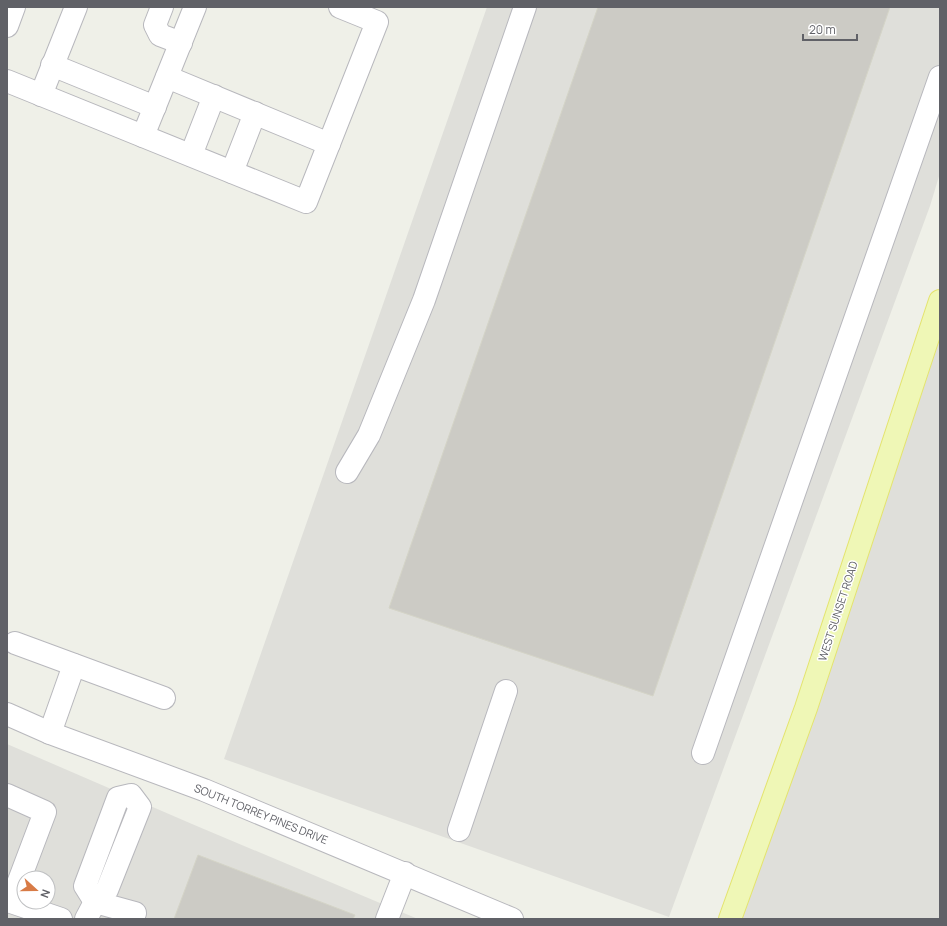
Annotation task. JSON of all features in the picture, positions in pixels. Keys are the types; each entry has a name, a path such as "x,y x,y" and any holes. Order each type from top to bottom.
{"main road":[{"name":"WEST SUNSET ROAD","path":"730,919 806,708 940,301"}],"street":[{"path":"7,26 14,7"},
{"path":"40,95 76,7"},
{"path":"162,7 155,25 160,35 181,43"},
{"path":"143,136 195,7"},
{"path":"7,81 306,202 377,22 340,7"},
{"path":"348,472 369,435 424,300 525,7"},
{"path":"52,65 155,107"},
{"path":"167,77 329,144"},
{"path":"703,753 940,77"},
{"path":"191,155 214,96"},
{"path":"232,172 255,113"},
{"path":"15,643 164,698"},
{"path":"50,733 74,665"},
{"path":"459,830 506,691"},
{"name":"SOUTH TORREY PINES DRIVE","path":"7,714 50,733 204,790 512,919"},
{"path":"132,919 135,913 91,911 85,886 118,798 131,795 142,767"},
{"path":"7,795 45,812 15,907 61,919"},
{"path":"387,919 405,873"}],"shaded area":[{"path":"487,7 940,7 940,173 930,206 669,917 224,759"},
{"path":"940,301 940,919 730,919"},
{"path":"7,744 192,824 418,919 7,919"}],"building":[{"path":"598,7 890,7 653,696 389,608"},
{"path":"198,855 355,915 353,919 174,919"}]}
